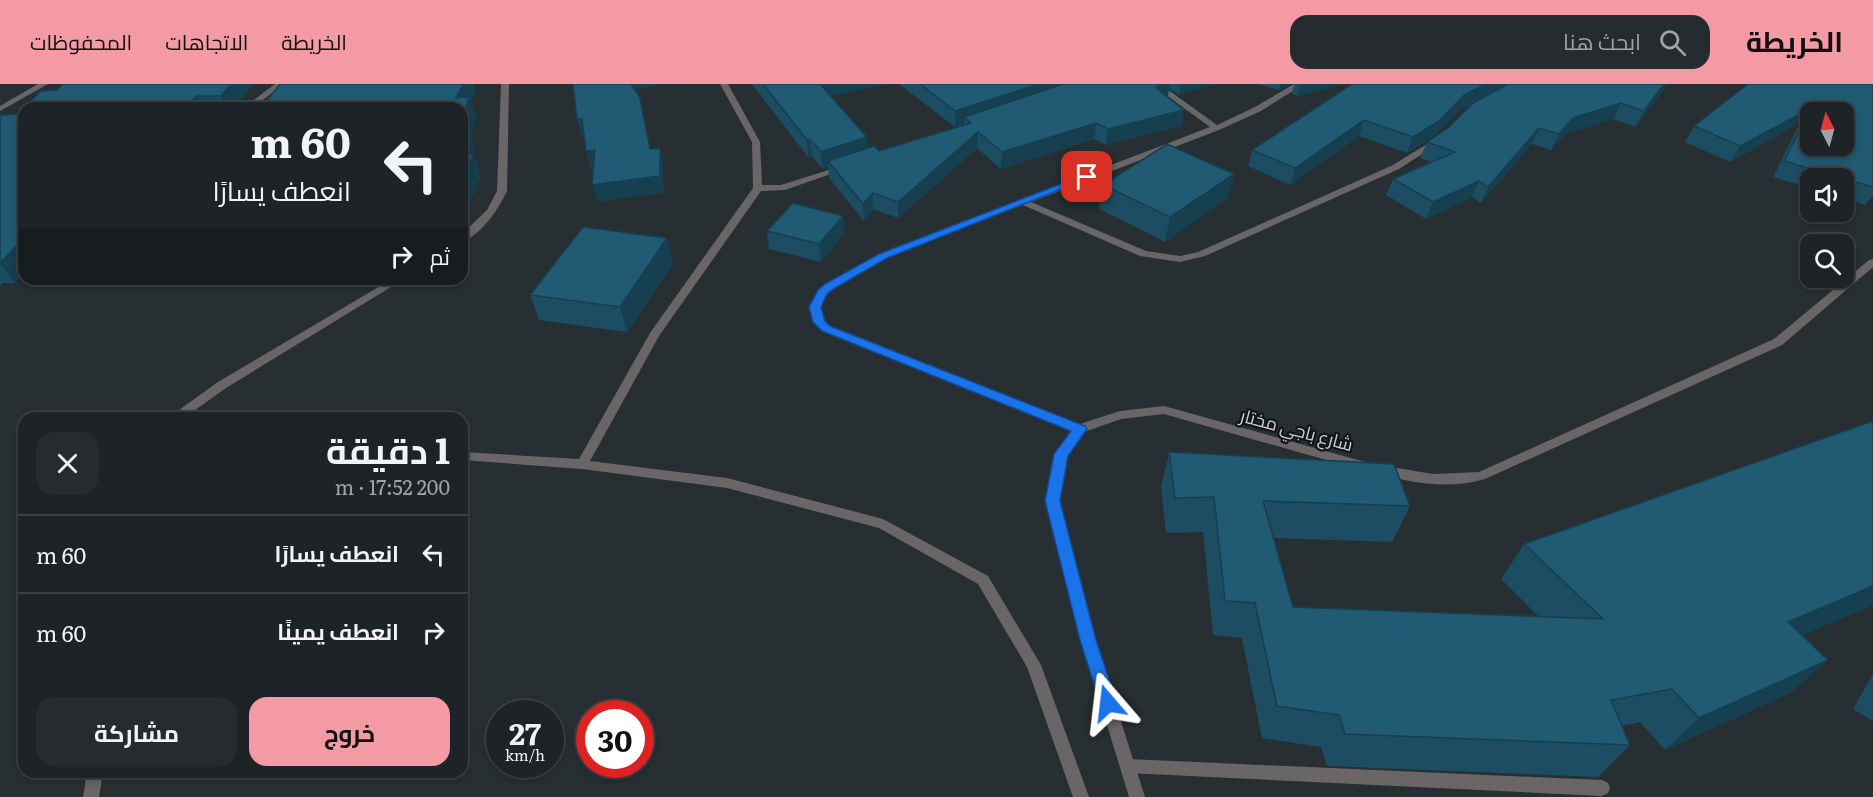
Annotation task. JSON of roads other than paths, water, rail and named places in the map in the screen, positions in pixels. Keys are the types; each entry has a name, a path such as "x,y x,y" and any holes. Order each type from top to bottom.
{"street":[{"path":"0,110 44,84"},
{"path":"255,102 280,84"},
{"path":"468,234 483,222 496,206 502,191 506,84"},
{"path":"582,464 654,335 758,189 756,142 724,84"},
{"path":"1155,84 1216,128"},
{"path":"1137,797 1088,640 1052,501 1061,454 1080,429 826,329 816,315 815,307 822,292 883,256 1216,128 1258,109 1300,84"},
{"path":"1023,202 1144,254 1168,259 1191,257 1396,167 1421,153 1446,133"},
{"path":"758,189 782,188 848,166"},
{"name":"شارع باجي مختار","path":"1080,429 1120,415 1164,410 1398,475 1455,480 1481,476 1778,342 1873,262"},
{"path":"184,412 222,385 389,285"},
{"path":"468,456 582,464 727,483 883,524 983,580 1034,665 1081,797"},
{"path":"1128,766 1602,788"},
{"path":"91,797 94,778"}]}
